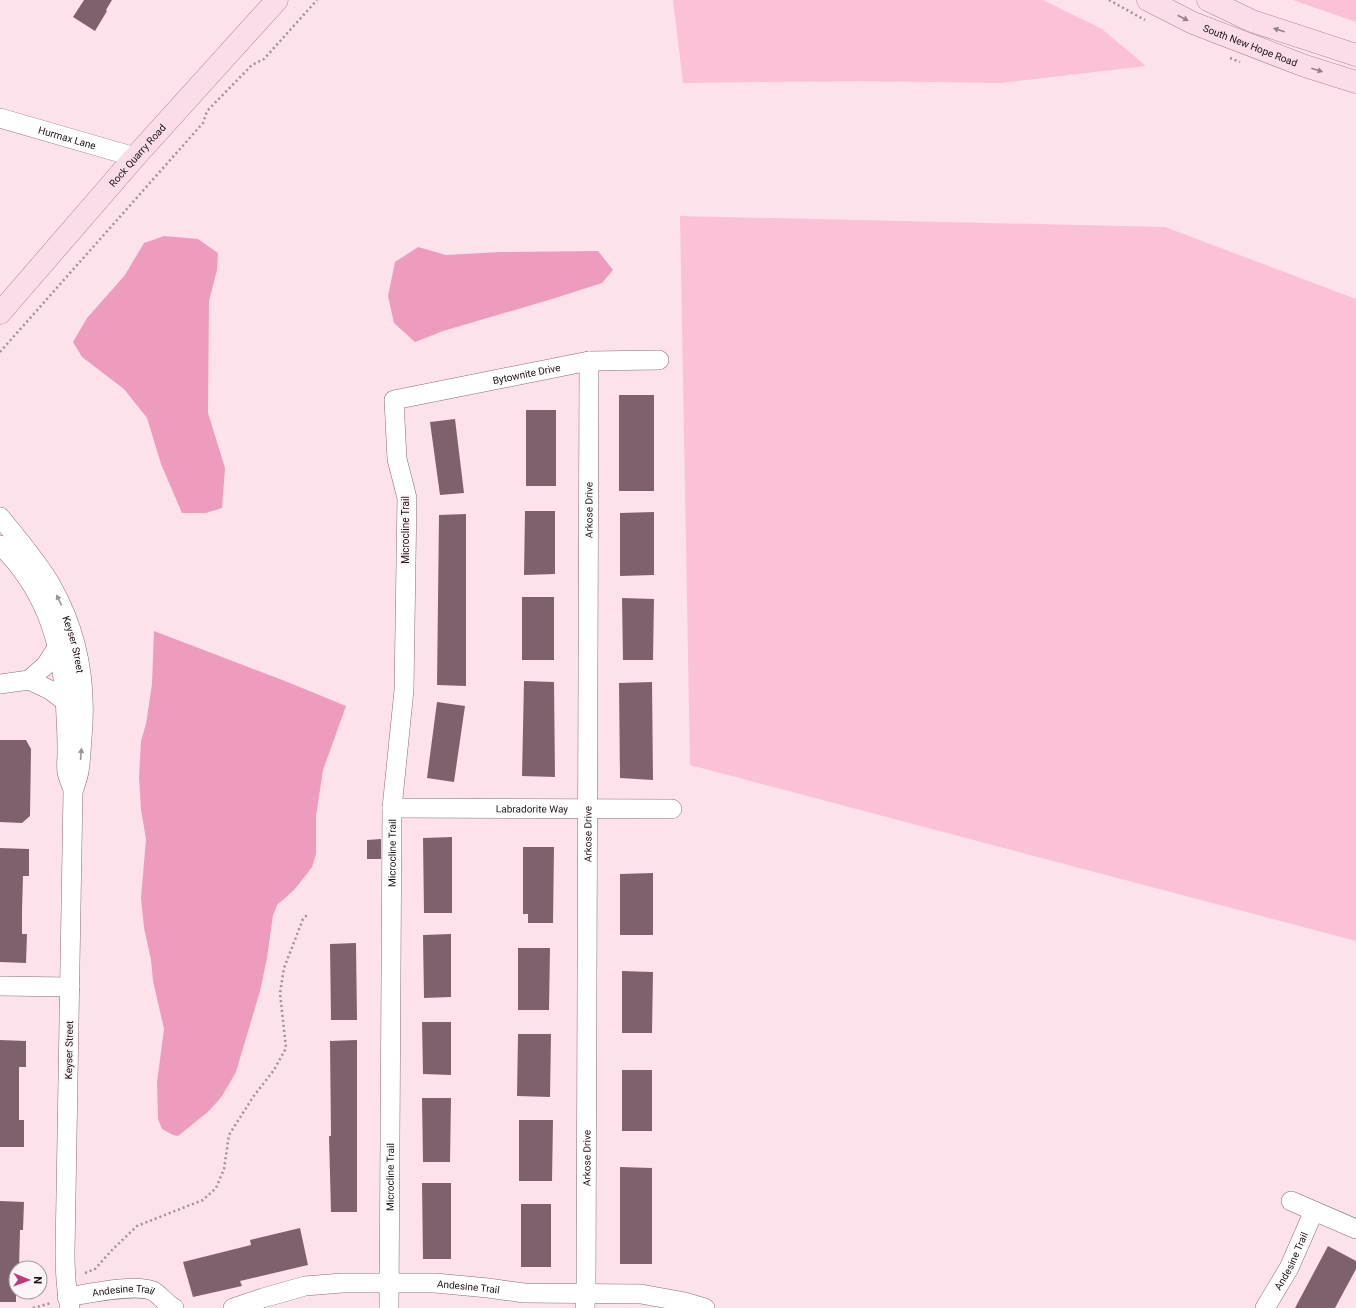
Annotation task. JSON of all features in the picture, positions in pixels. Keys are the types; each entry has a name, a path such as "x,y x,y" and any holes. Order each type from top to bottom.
{"main road":[{"name":"Rock Quarry Road","path":"0,313 135,158 277,0"},
{"name":"South New Hope Road","path":"1148,0 1200,26 1305,66 1356,82"},
{"path":"1208,0 1252,21 1356,55"}],"street":[{"name":"Hurmax Lane","path":"0,118 135,158"},
{"name":"Bytownite Drive","path":"394,400 589,361 659,360"},
{"name":"Arkose Drive","path":"586,1301 589,361"},
{"name":"Microcline Trail","path":"390,1308 392,808 404,690 407,498 397,459 394,400"},
{"name":"Keyser Street","path":"0,517 33,558 51,585 67,619 78,654 84,694 79,771 73,792 63,1303"},
{"name":"Keyser Street","path":"0,545 21,569 39,597 47,613 58,646 65,683 67,771 73,792"},
{"path":"29,680 46,665 58,646"},
{"path":"0,684 29,680 50,690 66,702"},
{"name":"Labradorite Way","path":"392,808 672,810"},
{"path":"0,986 70,987"},
{"path":"1291,1201 1356,1229"},
{"name":"Andesine Trail","path":"1265,1308 1289,1268 1314,1211"},
{"name":"Andesine Trail","path":"233,1308 305,1286 342,1283 435,1283 488,1288 586,1301 641,1294 685,1302 705,1308"},
{"name":"Andesine Trail","path":"63,1303 132,1288 153,1291 167,1304 174,1308"}],"path":[{"path":"0,352 202,123 207,111 252,65 264,59 317,0"},
{"path":"85,1273 95,1269 137,1226 203,1200 216,1188 224,1169 229,1135 253,1097 274,1070 286,1048 280,993 284,968 303,919 307,915"},
{"path":"33,1308 63,1303"}],"shaded area":[{"path":"673,0 1043,0 1102,29 1146,66 1001,83 861,81 683,83"},
{"path":"1293,0 1356,0 1356,22"},
{"path":"680,216 1165,227 1356,299 1356,941 690,765"},
{"path":"164,236 198,239 218,253 217,270 209,301 208,413 225,468 222,508 206,513 182,513 161,464 147,418 124,389 82,357 73,342 87,318 125,275 144,243"},
{"path":"418,247 446,255 500,252 598,251 613,270 602,283 443,331 415,342 394,323 388,296 395,262"},
{"path":"154,631 346,706 323,770 316,816 316,854 312,867 294,890 277,905 273,915 267,958 260,991 236,1072 222,1096 209,1111 178,1136 162,1129 158,1119 157,1082 164,1029 153,981 151,960 144,928 141,898 146,839 141,810 139,777 141,741 146,724 152,684"}],"building":[{"path":"84,0 112,0 95,31 73,17"},
{"path":"619,395 654,395 654,491 619,491"},
{"path":"526,410 556,410 556,486 526,486"},
{"path":"455,419 464,493 440,495 430,422"},
{"path":"525,511 555,511 555,574 524,575"},
{"path":"654,512 654,575 620,576 620,513"},
{"path":"466,514 466,686 437,685 439,515"},
{"path":"522,597 554,597 554,660 522,660"},
{"path":"622,598 654,599 653,660 623,660"},
{"path":"524,681 554,682 555,777 522,776"},
{"path":"652,682 653,780 620,778 619,683"},
{"path":"437,702 465,706 454,782 427,778"},
{"path":"0,740 26,740 31,749 30,816 22,823 0,822"},
{"path":"452,837 452,913 424,913 423,838"},
{"path":"381,839 381,859 367,859 367,840"},
{"path":"523,847 554,847 553,923 528,923 528,914 523,914"},
{"path":"0,848 29,849 29,876 23,876 22,910 22,934 27,934 26,963 0,962"},
{"path":"653,873 653,935 620,935 620,874"},
{"path":"451,934 451,997 424,998 423,935"},
{"path":"356,943 357,1020 331,1020 330,944"},
{"path":"518,948 550,948 549,1010 518,1010"},
{"path":"622,971 653,972 652,1033 622,1033"},
{"path":"422,1022 451,1022 451,1075 423,1074"},
{"path":"518,1034 551,1034 550,1097 517,1096"},
{"path":"0,1040 26,1041 26,1067 19,1067 19,1120 24,1120 24,1147 0,1147"},
{"path":"357,1040 357,1212 331,1212 329,1136 331,1136 330,1041"},
{"path":"622,1070 652,1070 652,1131 622,1131"},
{"path":"422,1098 451,1098 450,1162 423,1162"},
{"path":"519,1120 553,1120 552,1181 519,1181"},
{"path":"620,1167 652,1168 652,1264 620,1264"},
{"path":"422,1183 451,1183 451,1259 423,1259"},
{"path":"0,1201 24,1202 23,1230 20,1230 19,1260 8,1260 8,1300 16,1300 16,1302 0,1302"},
{"path":"521,1204 551,1204 551,1267 521,1267"},
{"path":"300,1228 308,1265 240,1281 242,1286 193,1297 183,1262 251,1245 250,1240"},
{"path":"1328,1246 1356,1261 1356,1269 1335,1308 1295,1308"}]}
